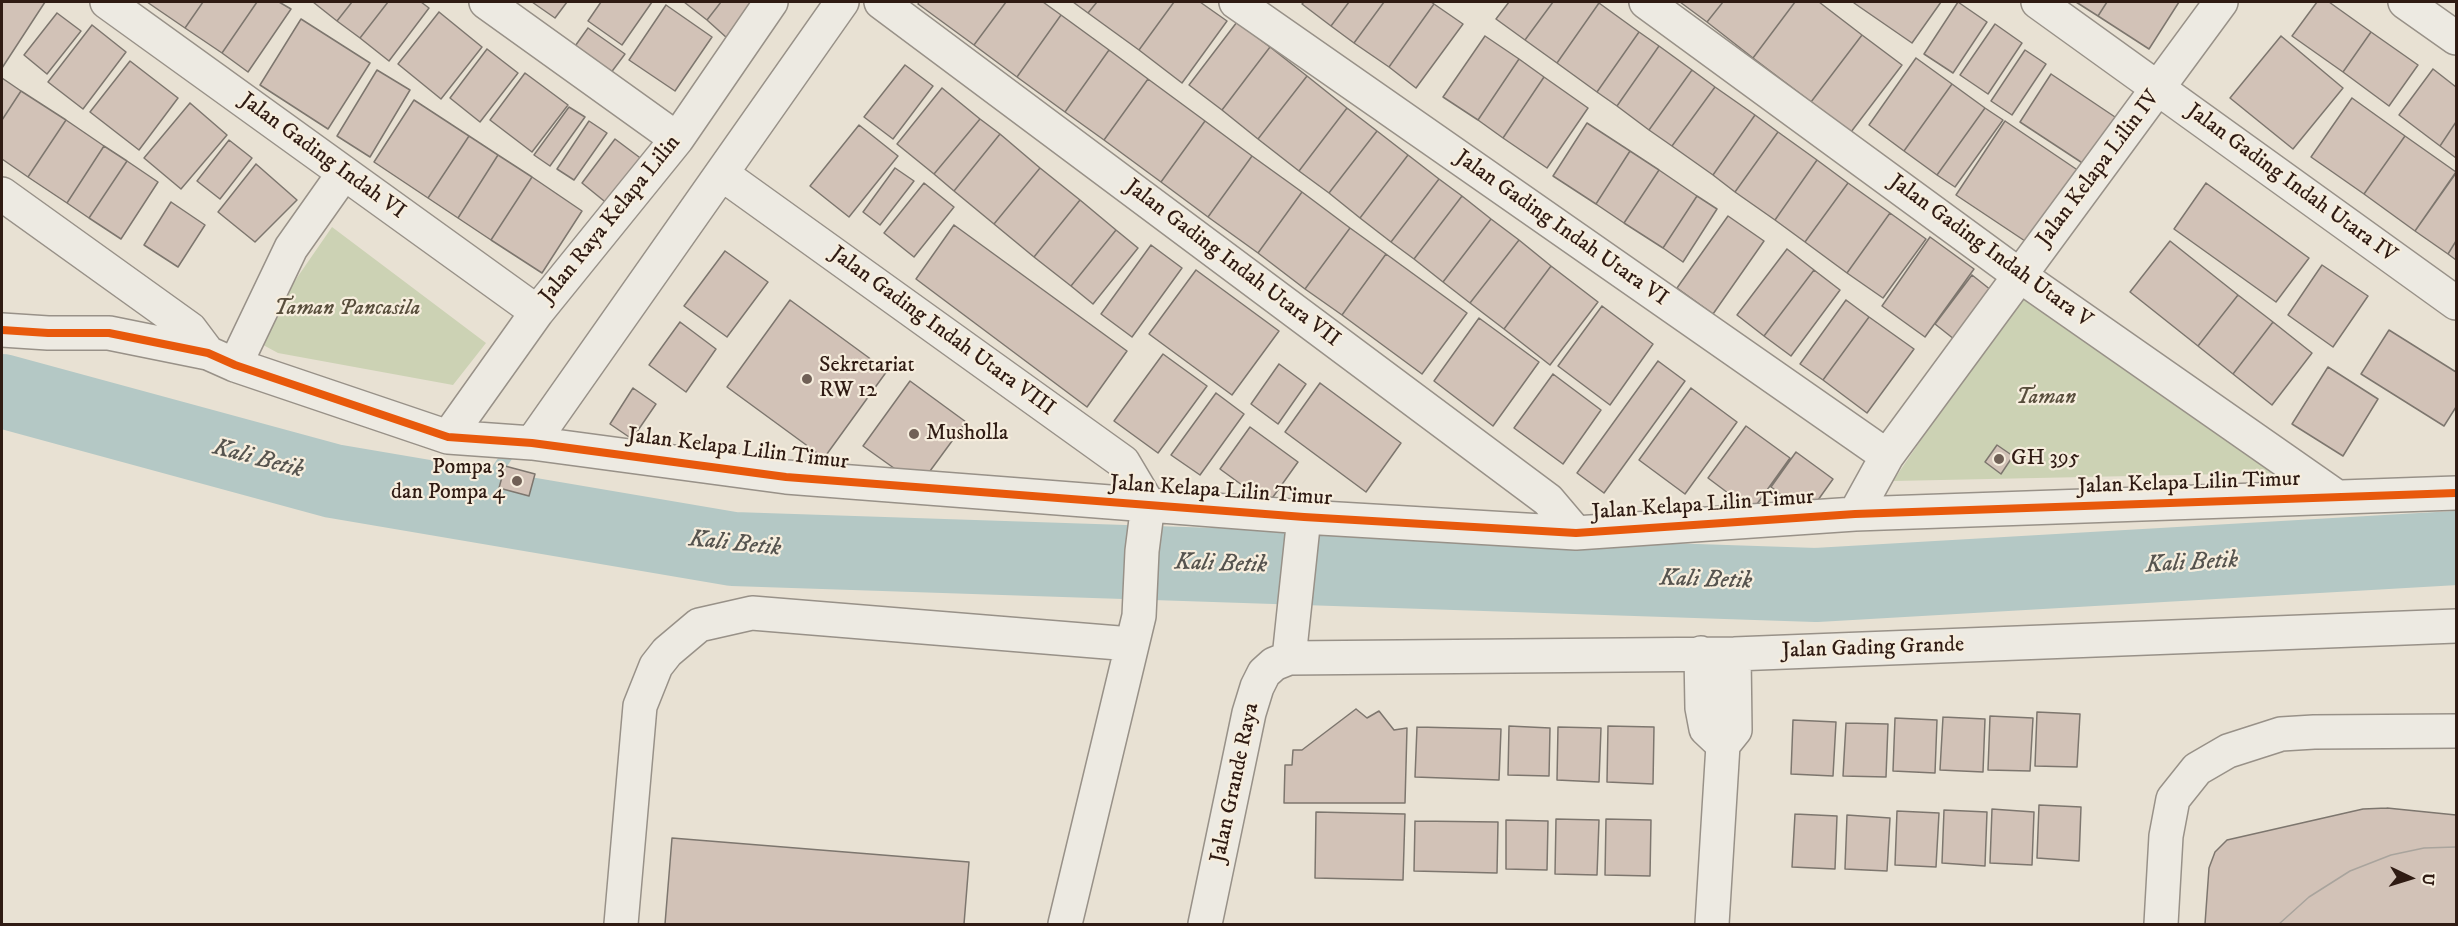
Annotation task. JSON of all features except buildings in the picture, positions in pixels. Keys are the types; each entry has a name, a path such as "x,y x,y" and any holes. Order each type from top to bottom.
{"street":[{"name":"Jalan Gading Indah VI","path":"107,2 537,312"},
{"path":"486,2 677,140"},
{"name":"Jalan Raya Kelapa Lilin","path":"463,439 537,312 677,140 771,2"},
{"path":"526,443 722,174 842,2"},
{"name":"Jalan Gading Indah Utara VII","path":"881,2 1548,500 1576,533"},
{"name":"Jalan Gading Indah Utara VI","path":"1236,2 1887,456"},
{"name":"Jalan Gading Indah Utara V","path":"1646,2 2019,275 2337,497"},
{"name":"Jalan Gading Indah Utara IV","path":"2038,2 2457,303"},
{"name":"Jalan Kelapa Lilin IV","path":"1855,514 1887,456 2221,2"},
{"path":"2406,2 2457,38"},
{"path":"2,194 190,329 222,359 291,248 344,173"},
{"name":"Jalan Gading Indah Utara VIII","path":"722,174 1123,462 1161,506"},
{"name":"Jalan Kelapa Lilin Timur","path":"2,330 109,333 222,359 463,439 526,443 786,477 1161,506 1294,524 1576,533 1855,514 2457,493"},
{"path":"1065,924 1140,605 1142,551 1161,506"},
{"path":"1290,651 1294,524"},
{"path":"621,924 640,706 656,666 667,652 699,625 752,613 1131,644"},
{"name":"Jalan Gading Grande","path":"1290,651 1734,654 2457,626"},
{"name":"Jalan Grande Raya","path":"1205,924 1249,713 1257,687 1264,673 1290,651"},
{"path":"1701,653 1702,708 1706,729 1723,745"},
{"path":"1712,924 1723,745 1735,730 1734,654"},
{"path":"2161,924 2166,836 2173,799 2197,770 2228,751 2282,734 2457,731"}],"green space":[{"name":"Taman Pancasila","path":"332,227 486,343 453,385 278,353 254,340"},
{"name":"Taman","path":"2027,284 2276,473 1893,481"}],"waterway":[{"name":"Kali Betik","path":"2,391 333,481 733,549 1816,585 2456,548"},
{"path":"473,505 515,444"}],"tram line":[{"path":"2279,924 2309,897 2350,871 2391,855 2424,848 2456,847"}],"cycle path":[{"path":"2,330 109,333 208,353 235,365 448,437 532,443 786,477 1304,517 1576,533 1855,514 2456,493"}],"place":[{"name":"Sekretariat RW 12","path":"807,379"},
{"name":"Musholla","path":"914,434"},
{"name":"GH 395","path":"1999,459"},
{"name":"Pompa 3 dan Pompa 4","path":"517,481"}]}
